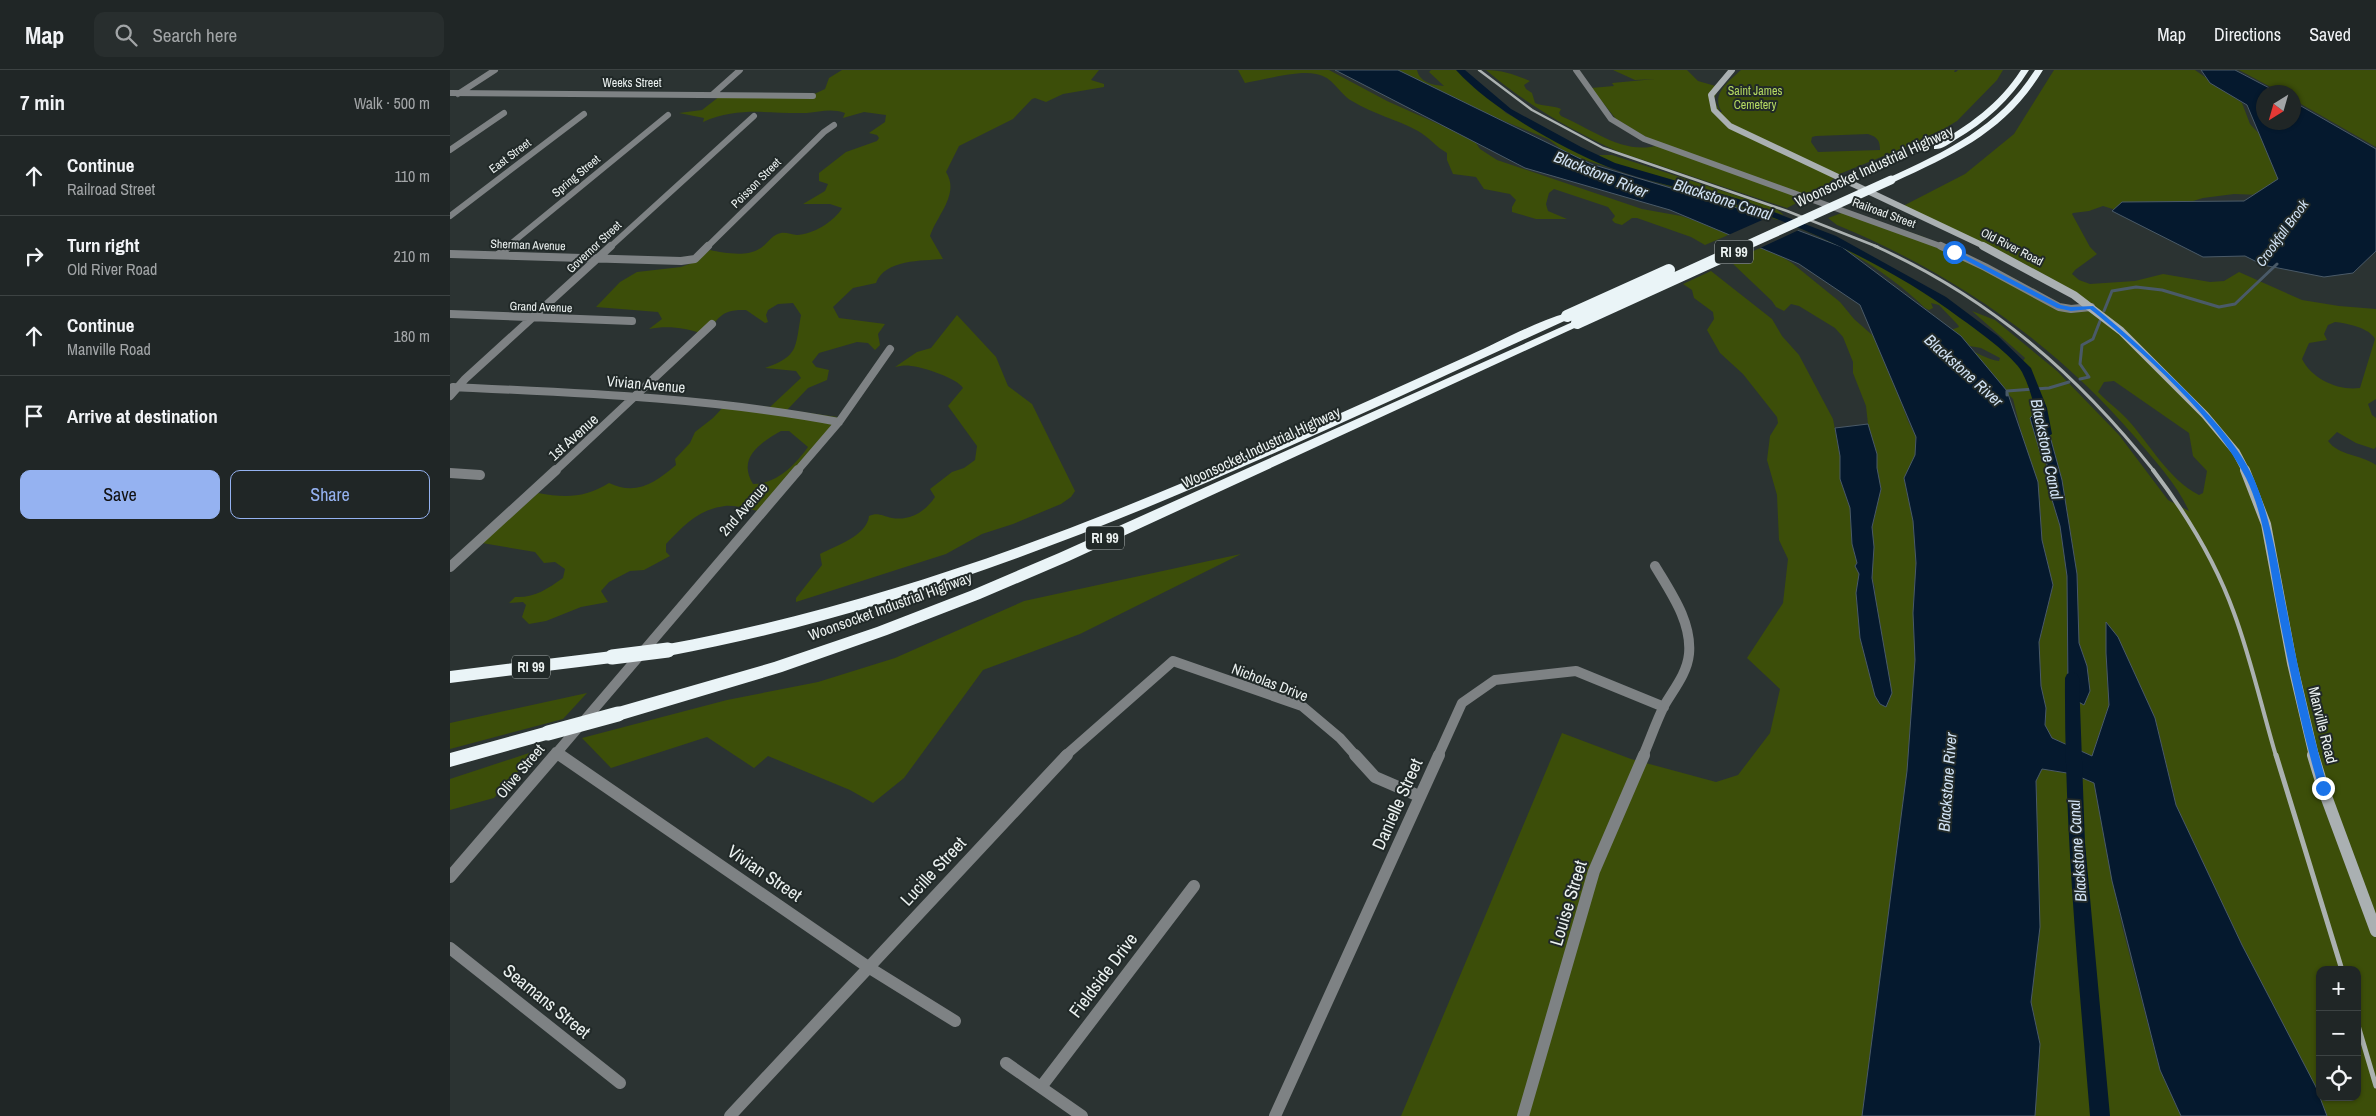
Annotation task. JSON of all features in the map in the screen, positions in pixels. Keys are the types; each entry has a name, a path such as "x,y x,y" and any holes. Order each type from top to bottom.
{"highway":[{"name":"Woonsocket Industrial Highway","path":"450,760 618,714 802,659 975,595 1090,546 1935,148 1975,124 2002,101 2025,70"},
{"name":"Woonsocket Industrial Highway","path":"450,677 668,650 744,636 835,612 972,570 1061,538 1185,488 1572,320 1891,180 1952,151 1988,128 2019,100 2040,70"}],"main road":[{"name":"Old River Road","path":"1732,70 1716,86 1710,98 1715,112 1731,127 2018,263 2091,307 2145,354 2216,428 2242,463 2256,495 2264,521"},
{"name":"Manville Road","path":"2264,521 2311,746 2323,788 2376,931"}],"street":[{"path":"450,98 495,70"},
{"path":"712,95 740,70"},
{"name":"Railroad Street","path":"1576,70 1611,119 1644,139 1926,240 1985,267 2059,307 2071,309 2091,307"},
{"name":"Weeks Street","path":"450,94 813,96"},
{"path":"450,150 504,113"},
{"name":"East Street","path":"450,216 584,114"},
{"name":"Spring Street","path":"498,255 668,115"},
{"name":"Governor Street","path":"450,396 454,387 533,318 754,116"},
{"name":"Poisson Street","path":"696,259 824,132 834,125"},
{"name":"Sherman Avenue","path":"450,254 681,261 696,259"},
{"name":"Grand Avenue","path":"450,314 632,321"},
{"name":"1st Avenue","path":"450,567 638,396 712,324"},
{"name":"2nd Avenue","path":"613,684 839,422 890,349"},
{"name":"Vivian Avenue","path":"454,387 638,396 791,413 839,422"},
{"path":"450,473 480,475"},
{"name":"Louise Street","path":"1523,1116 1594,871 1664,707 1681,680 1689,655 1687,630 1679,607 1655,566"},
{"name":"Nicholas Drive","path":"1173,661 1302,706 1340,738 1375,777 1419,796"},
{"name":"Lucille Street","path":"730,1116 1056,764 1173,661"},
{"name":"Danielle Street","path":"1275,1116 1462,703 1495,680 1576,671 1664,707"},
{"name":"Olive Street","path":"450,877 613,684"},
{"name":"Vivian Street","path":"556,752 868,967 955,1021"},
{"name":"Fieldside Drive","path":"1040,1087 1194,886"},
{"name":"Seamans Street","path":"450,948 620,1083"},
{"path":"1006,1063 1082,1116"}],"green space":[{"path":"842,70 1099,70 1091,80 1104,84 1104,87 1063,94 1046,102 1035,98 1032,99 1013,119 959,146 946,172 950,180 949,196 930,236 943,259 915,261 896,265 887,269 876,283 853,288 833,307 839,318 885,324 878,334 880,345 875,350 868,343 857,342 819,353 812,362 816,367 829,370 827,380 808,388 787,410 838,417 764,512 729,506 707,511 692,519 666,544 666,552 670,556 644,570 630,571 609,582 601,591 608,602 581,607 546,621 529,624 522,617 526,605 523,602 509,603 515,597 529,596 546,589 563,578 565,569 555,562 544,563 535,552 482,543 538,493 575,496 592,492 609,483 619,487 637,488 653,482 676,465 675,459 690,443 695,432 713,418 727,403 770,407 801,378 796,371 765,368 784,359 794,349 801,315 793,303 778,304 768,310 766,315 768,322 765,323 746,310 730,311 721,316 704,334 677,328 649,329 662,319 658,312 596,307 620,282 637,272 681,267 692,263 710,250 735,254 748,253 762,247 778,234 797,235 809,233 834,218 842,208 830,204 803,204 825,191 828,184 819,181 819,173 846,152 877,141 879,138 877,135 869,133 885,122 886,115 864,112 843,118 845,113 835,111 807,113 742,112 716,117 703,122 704,118 679,113 702,110 720,96 808,97 825,89 829,78","holes":["781,431 789,431 808,447 791,467 778,477 770,481 753,484 748,466 753,452"]},
{"path":"1238,70 1329,70 1387,101 1474,140 1480,149 1497,160 1642,209 1681,216 1733,233 1705,245 1691,237 1637,218 1632,218 1622,225 1612,220 1615,216 1608,207 1554,189 1549,193 1546,204 1548,211 1567,219 1536,219 1512,212 1512,207 1516,200 1510,194 1484,189 1476,177 1453,174 1447,160 1447,153 1426,136 1352,101 1327,78 1316,74 1300,73 1245,83"},
{"path":"1393,70 1417,70 1424,81 1444,86 1429,72 1431,70 1460,70 1471,81 1474,88 1484,89 1485,94 1506,113 1601,163 1781,218 1777,220 1569,155 1548,139 1489,115"},
{"name":"Saint James Cemetery","path":"1486,70 1509,73 1530,81 1524,85 1532,93 1535,103 1561,109 1559,113 1561,116 1608,140 1633,147 1646,147 1659,145 1616,119 1591,88 1614,86 1612,83 1655,79 1635,80 1613,70 1687,70 1698,81 1719,87 1714,99 1720,112 1722,112 1718,100 1720,94 1741,70 1955,70 1954,72 1956,72 1958,70 2003,70 1997,80 1957,121 1930,137 1837,175 1830,182 1829,186 1787,208 1619,152 1584,135 1533,106","holes":["1868,134 1879,141 1880,150 1818,152 1811,142 1812,137 1816,136"]},
{"path":"2054,70 2195,70 2242,103 2250,124 2274,150 2290,178 2262,195 2234,194 2203,198 2180,205 2129,214 2103,206 2089,211 2073,213 2090,247 2097,254 2072,274 2079,280 2090,284 2135,281 2163,274 2210,282 2224,281 2239,272 2302,300 2376,309 2376,399 2368,404 2372,415 2376,418 2376,447 2374,449 2356,443 2337,432 2328,441 2338,450 2370,461 2376,465 2376,1116 2327,1116 2321,1101 2361,1101 2361,966 2316,966 2316,1088 2242,945 2176,805 2155,718 2106,623 2109,705 2092,756 2052,738 2045,725 2046,708 2041,686 2039,642 2053,585 2042,540 2038,482 2025,447 2013,399 1964,349 1999,361 2000,358 1981,348 1964,345 1951,330 1959,327 1958,325 1939,305 1931,303 1933,308 1929,310 1925,308 1896,283 1863,260 1828,241 1793,226 1797,224 1831,238 1913,283 2012,356 2023,361 2025,358 1972,311 1995,320 2057,371 2119,435 2168,500 2189,511 2172,482 2135,437 2070,371 2035,341 1999,313 1961,288 1880,244 1837,225 1828,218 1847,211 1924,237 2051,302 2086,308 2052,279 2015,259 1903,206 1965,174 2014,134","holes":["2335,322 2363,329 2375,339 2360,388 2343,388 2326,382 2312,372 2302,359 2309,343 2327,340 2324,334 2328,325","2114,381 2189,433 2193,456 2207,471 2203,493 2199,495 2178,480 2127,419 2098,392 2104,382","2045,418 2062,480 2077,574 2079,643 2087,666 2090,691 2068,688 2067,576 2060,526 2046,480"]},
{"path":"2239,70 2376,70 2376,147 2301,104 2301,85 2267,85"},
{"path":"1600,155 1612,155 1775,208 1784,215 1608,162 1598,157"},
{"path":"1764,246 1792,263 1840,302 1854,319 1879,341 1908,421 1916,437 1915,455 1904,478 1913,521 1916,563 1913,613 1915,660 1907,771 1862,1116 1401,1116 1562,733 1631,759 1716,782 1738,775 1770,733 1780,689 1747,658 1783,603 1788,559 1779,540 1777,495 1767,460 1770,436 1778,423 1777,417 1743,374 1720,353 1707,330 1714,319 1713,312 1694,298 1692,290 1683,284 1711,271 1772,319 1782,336 1799,355 1833,419 1840,456 1840,479 1850,508 1852,544 1857,563 1855,566 1859,574 1856,593 1860,638 1875,696 1875,588 1872,578 1874,547 1872,527 1881,489 1877,468 1877,454 1868,424 1866,406 1853,373 1853,362 1843,337 1835,328 1799,306 1791,304 1784,311 1776,307 1731,262"},
{"path":"957,315 996,357 1008,386 1032,404 1075,491 1071,497 1061,504 1013,524 982,534 946,554 796,602 796,598 822,565 820,554 857,535 867,523 869,516 878,514 899,519 911,517 922,511 935,497 930,489 952,472 964,468 975,460 977,446 948,406 963,388 960,384 947,377 916,367 895,367 917,352 931,348"},
{"path":"1241,554 1080,634 983,670 904,778 873,803 850,790 768,756 754,768 707,737 611,768 582,738 727,700 818,682 895,658 1024,601"},
{"path":"587,693 563,719 450,749 450,723"},
{"path":"538,750 494,798 450,810 450,779"},
{"path":"2041,769 2073,774 2094,783 2122,926 2160,1070 2181,1116 2035,1116 2040,1044 2031,1002 2040,927 2036,781"}],"water":[{"name":"Blackstone River","path":"1335,70 1398,70 1591,164 1747,211 1842,247 1961,336 2007,391 2038,482 2042,540 2053,585 2039,642 2041,686 2046,708 2045,725 2052,738 2092,756 2109,705 2106,622 2118,637 2155,718 2176,805 2242,945 2316,1087 2316,1101 2321,1101 2327,1116 2181,1116 2160,1070 2112,881 2094,783 2073,774 2042,769 2036,781 2040,927 2031,1002 2040,1044 2035,1116 1862,1116 1907,771 1915,660 1913,613 1916,563 1913,521 1904,478 1915,455 1916,437 1860,305 1799,264 1670,210 1525,168"},
{"path":"2201,70 2235,70 2264,85 2256,85 2256,126 2247,105 2210,83"},
{"path":"2301,106 2376,149 2376,251 2353,273 2324,277 2263,265 2245,256 2203,257 2112,211 2122,202 2244,201 2278,179 2257,130 2301,130"},
{"path":"2034,414 2045,418 2062,480 2077,574 2079,643 2087,666 2090,691 2084,705 2075,700 2068,688 2067,576 2060,526 2046,480 2047,464 2040,452 2030,418"},
{"path":"1868,424 1877,454 1877,468 1881,489 1872,527 1874,547 1872,578 1892,693 1886,707 1880,704 1875,696 1860,638 1856,593 1859,574 1855,566 1857,563 1852,544 1850,508 1840,479 1840,456 1835,428"}],"pier":[{"path":"1769,217 1801,229 1758,249 1726,236"}],"waterway":[{"name":"Blackstone Canal","path":"1460,70 1508,111 1578,149 1612,165 1739,202 1833,238 1942,299 1994,338 2027,370 2041,408 2046,434"},
{"name":"Crookfall Brook","path":"2104,311 2112,291 2136,287 2162,290 2219,307 2235,304 2277,264"},
{"name":"Crookfall Brook","path":"2080,379 2089,377 2080,364 2082,345 2093,339 2100,321"},
{"name":"Crookfall Brook","path":"2007,395 2007,391 2049,388 2069,382"},
{"name":"Blackstone Canal","path":"2072,678 2072,733 2077,843 2100,1116"}],"railway":[{"path":"1479,70 1532,110 1603,148 1787,211 1878,247"},
{"path":"1875,246 1956,289 2028,341 2062,370 2094,402 2154,471"},
{"path":"2153,470 2199,538 2227,594 2246,648 2276,756"},
{"path":"2276,755 2341,966"},
{"path":"2361,1035 2376,1086"}],"route":[{"path":"1954,252 2009,279 2051,304 2071,309 2091,307 2121,331 2159,367 2205,415 2236,452 2250,479 2266,524 2267,539 2287,630 2292,663 2311,746 2323,788"}]}
